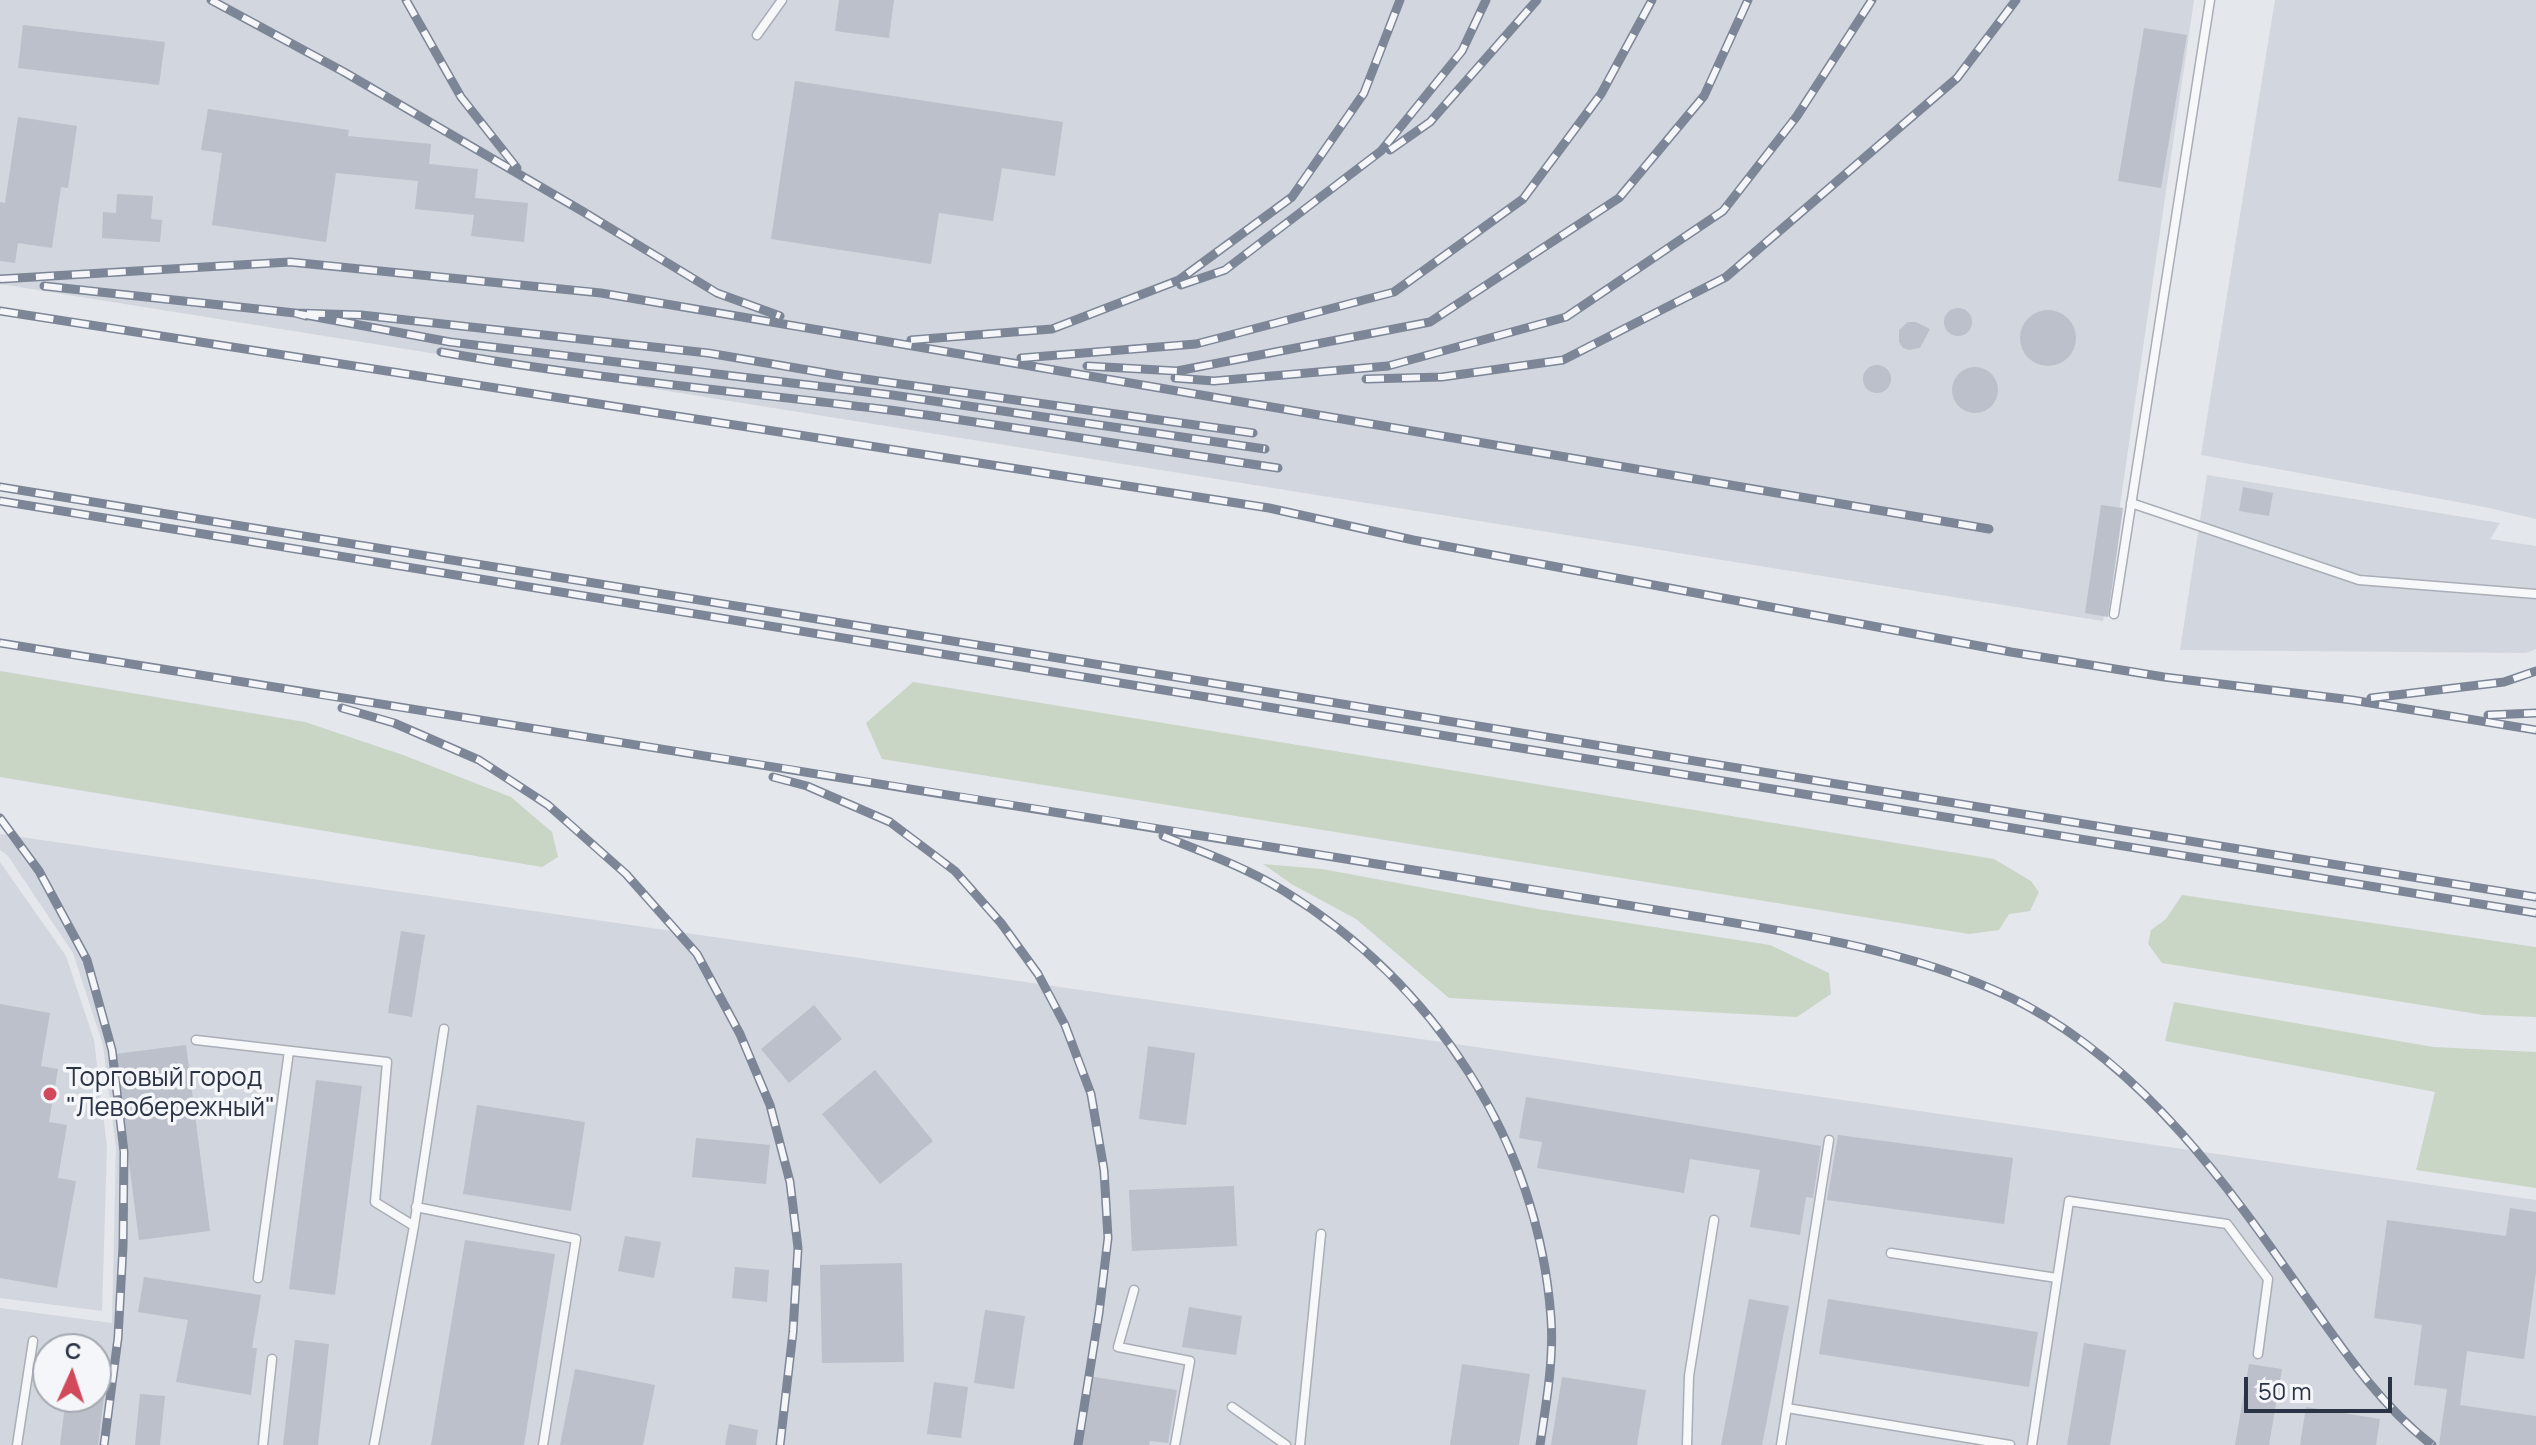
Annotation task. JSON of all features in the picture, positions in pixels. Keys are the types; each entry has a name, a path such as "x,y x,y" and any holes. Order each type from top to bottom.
{"lane":[{"path":"757,35 782,0"},
{"path":"2114,614 2210,0"},
{"path":"2131,503 2359,580 2536,594"},
{"path":"374,1445 414,1226 444,1029"},
{"path":"196,1040 387,1062 375,1202 414,1226"},
{"path":"258,1278 289,1051"},
{"path":"1781,1445 1829,1140"},
{"path":"2032,1445 2069,1201 2227,1224 2268,1279 2258,1354"},
{"path":"416,1207 576,1239 543,1445"},
{"path":"1687,1445 1689,1376 1714,1220"},
{"path":"1300,1445 1321,1234"},
{"path":"1891,1253 2057,1278"},
{"path":"1134,1290 1118,1347 1190,1361 1175,1445"},
{"path":"17,1445 32,1348"},
{"path":"263,1445 272,1359"},
{"path":"1232,1407 1286,1445"},
{"path":"1787,1408 2010,1445"}],"shaded area":[{"path":"0,0 2194,0 2103,621 0,284"},
{"path":"2275,0 2536,0 2536,519 2201,455"},
{"path":"2207,475 2500,523 2490,539 2536,546 2536,649 2526,653 2180,650"},
{"path":"0,834 2536,1200 2536,1445 0,1445 0,1308 112,1323 116,1148 103,1045 73,953 8,856 0,850"},
{"name":"Торговый город \"Левобережный\"","path":"0,862 66,956 94,1040 107,1147 102,1311 0,1298"}],"green space":[{"path":"0,671 305,722 403,755 511,797 552,832 558,857 542,867 0,777"},
{"path":"913,682 1994,859 2031,881 2039,892 2030,911 2009,914 1999,930 1969,934 882,759 866,723"},
{"path":"1263,864 1322,869 1538,909 1770,945 1829,973 1831,994 1797,1017 1449,998 1356,919 1293,885"},
{"path":"2182,895 2536,947 2536,1017 2483,1015 2162,963 2148,944 2151,930 2166,919"},
{"path":"2174,1002 2433,1047 2536,1052 2536,1188 2416,1170 2435,1092 2165,1041"}],"building":[{"path":"839,0 894,0 889,38 835,31"},
{"path":"23,25 165,42 159,85 18,68"},
{"path":"2144,28 2187,35 2161,188 2118,181"},
{"path":"795,81 1063,122 1055,176 1002,168 993,221 939,213 931,264 771,239"},
{"path":"208,109 349,130 348,136 431,144 429,164 478,169 475,198 528,203 524,242 471,236 474,215 415,209 418,181 336,173 326,242 212,225 222,153 201,150"},
{"path":"18,117 77,126 68,188 61,187 52,248 18,243 15,263 0,261 0,202 5,203"},
{"path":"117,194 153,196 151,219 162,220 160,242 102,238 103,212 116,213"},
{"path":"1958,308 1968,312 1972,322 1968,332 1958,336 1948,332 1944,322 1948,312"},
{"path":"2048,310 2068,318 2076,338 2068,358 2048,366 2028,358 2020,338 2028,318"},
{"path":"1908,322 1916,322 1930,329 1920,348 1909,350 1899,342 1899,330"},
{"path":"1877,365 1887,369 1891,379 1887,389 1877,393 1867,389 1863,379 1867,369"},
{"path":"1975,367 1991,374 1998,390 1991,406 1975,413 1959,406 1952,390 1959,374"},
{"path":"2243,487 2273,493 2269,516 2239,511"},
{"path":"2101,505 2123,508 2108,617 2085,613"},
{"path":"401,931 425,935 412,1017 388,1013"},
{"path":"0,1004 50,1013 41,1066 58,1069 49,1122 67,1125 58,1178 76,1181 57,1288 0,1278"},
{"path":"814,1005 842,1039 789,1083 761,1049"},
{"path":"186,1045 210,1231 139,1240 115,1054"},
{"path":"1148,1046 1195,1053 1186,1125 1139,1119"},
{"path":"875,1070 933,1141 880,1184 822,1114"},
{"path":"316,1080 362,1086 335,1295 289,1289"},
{"path":"1526,1097 1821,1146 1813,1198 1806,1197 1800,1235 1750,1227 1760,1170 1690,1159 1684,1193 1537,1168 1542,1142 1519,1138"},
{"path":"477,1105 585,1122 571,1211 463,1194"},
{"path":"1838,1135 2013,1158 2004,1224 1827,1200"},
{"path":"696,1138 770,1145 766,1184 692,1177"},
{"path":"1234,1186 1237,1246 1132,1251 1129,1190"},
{"path":"2510,1208 2536,1212 2536,1272 2524,1359 2467,1351 2460,1405 2536,1416 2536,1445 2439,1445 2447,1389 2414,1385 2422,1325 2374,1318 2387,1220 2506,1236"},
{"path":"625,1236 661,1242 654,1278 618,1271"},
{"path":"465,1240 555,1254 524,1445 431,1445"},
{"path":"902,1263 904,1362 822,1363 820,1265"},
{"path":"735,1267 769,1270 767,1302 732,1298"},
{"path":"144,1277 261,1295 252,1348 257,1348 251,1395 176,1382 188,1320 138,1312"},
{"path":"1749,1299 1789,1306 1762,1445 1721,1445"},
{"path":"1828,1299 2038,1332 2029,1387 1819,1354"},
{"path":"1189,1307 1242,1316 1236,1355 1182,1347"},
{"path":"985,1310 1025,1316 1014,1389 974,1383"},
{"path":"295,1340 329,1344 318,1445 283,1445"},
{"path":"2084,1343 2126,1350 2110,1445 2067,1445"},
{"path":"1462,1364 1530,1374 1519,1445 1450,1445"},
{"path":"2249,1364 2282,1369 2269,1445 2235,1445"},
{"path":"575,1369 655,1385 643,1445 560,1445"},
{"path":"1088,1376 1177,1390 1168,1443 1077,1445"},
{"path":"1562,1377 1646,1390 1637,1445 1551,1445"},
{"path":"934,1382 968,1387 961,1438 927,1434"},
{"path":"140,1394 165,1396 160,1445 135,1445"},
{"path":"2306,1407 2380,1419 2376,1445 2300,1445"},
{"path":"64,1413 102,1413 98,1445 60,1445"},
{"path":"729,1424 758,1430 756,1445 725,1445"}],"railway":[{"path":"211,0 344,72 717,293 780,316"},
{"path":"406,0 461,97 517,168"},
{"path":"911,340 1052,329 1179,280 1292,197 1364,93 1400,0"},
{"path":"1181,285 1225,270 1381,151 1462,51 1486,0"},
{"path":"1390,150 1430,122 1537,0"},
{"path":"1021,358 1196,344 1394,292 1523,199 1601,94 1652,0"},
{"path":"1087,366 1177,371 1430,322 1619,198 1704,96 1748,0"},
{"path":"1175,378 1214,381 1388,366 1566,317 1723,211 1797,116 1872,0"},
{"path":"1366,379 1442,377 1563,360 1726,277 1957,78 2016,0"},
{"path":"0,279 290,262 601,293 1989,529"},
{"path":"44,286 306,316"},
{"path":"0,311 1269,508 1413,540 2011,652 2164,677 2352,700 2536,730"},
{"path":"1253,433 843,376 708,353 361,315 295,313 450,342 892,395 1265,449"},
{"path":"441,352 606,377 881,409 1278,468"},
{"path":"0,487 2536,897"},
{"path":"0,501 2536,913"},
{"path":"0,643 1735,923 1821,938 1949,972 2027,1006 2070,1033 2110,1063 2147,1097 2213,1171 2362,1374 2395,1411 2432,1445"},
{"path":"2371,698 2504,682 2536,671"},
{"path":"342,708 394,723 479,760 548,805 626,874 697,954 740,1034 770,1105 790,1182 798,1248 793,1332 780,1445"},
{"path":"2488,715 2536,713"},
{"path":"773,777 807,786 890,822 955,871 1001,923 1038,974 1065,1025 1091,1094 1104,1170 1108,1238 1078,1445"},
{"path":"0,818 39,871 87,960 112,1050 124,1152 123,1246 118,1338 104,1445"},
{"path":"1163,836 1270,883 1338,929 1387,972 1431,1020 1469,1073 1500,1129 1525,1190 1542,1253 1552,1334 1540,1445"}],"place":[{"name":"Торговый город \"Левобережный\"","path":"50,1094"}]}
